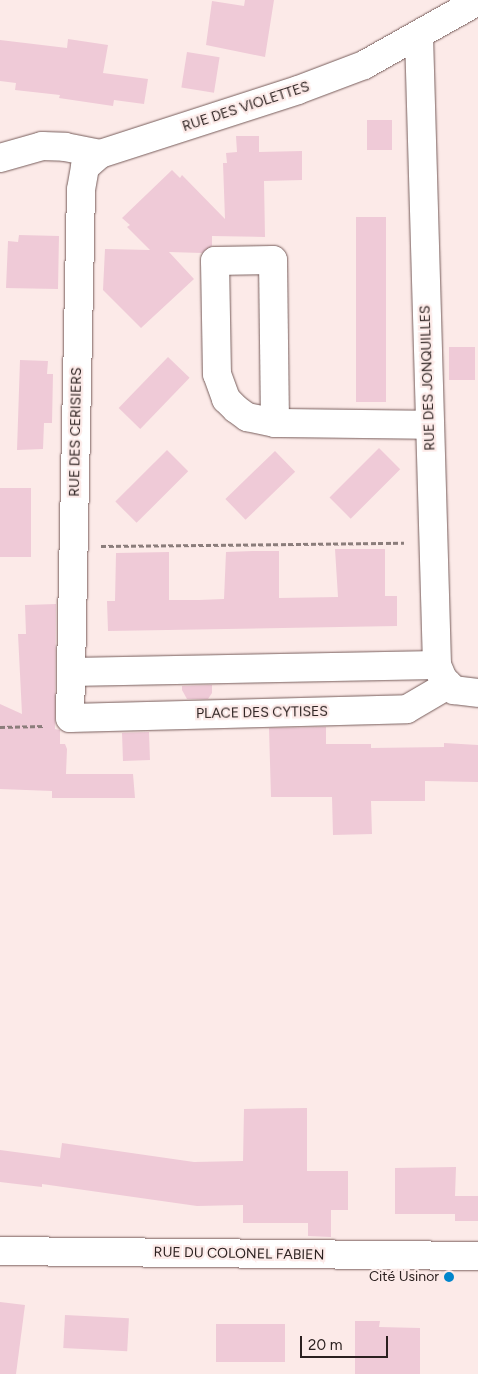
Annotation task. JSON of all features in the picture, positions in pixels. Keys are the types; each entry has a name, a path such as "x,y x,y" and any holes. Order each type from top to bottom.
{"street":[{"name":"RUE DES VIOLETTES","path":"0,158 27,149 48,146 66,147 100,154 321,83 364,65 478,1"},
{"name":"RUE DES JONQUILLES","path":"418,36 432,543 442,675"},
{"name":"RUE DES CERISIERS","path":"70,718 81,190 85,167 100,154"},
{"path":"275,423 273,260 214,261 216,367 220,387 226,399 247,416 275,423 430,425"},
{"path":"71,672 442,675 460,692 478,693"},
{"name":"PLACE DES CYTISES","path":"70,718 408,709 442,675"},
{"name":"RUE DU COLONEL FABIEN","path":"0,1251 478,1256"}],"path":[{"path":"74,546 432,543"},
{"path":"0,727 60,725 70,718"}],"building":[{"path":"245,0 274,0 265,57 206,45 212,1 244,6"},
{"path":"68,39 108,45 103,73 148,79 144,104 114,100 113,106 59,98 60,95 15,90 16,83 0,81 0,40 67,48"},
{"path":"187,52 220,57 214,93 181,88"},
{"path":"367,120 392,120 392,150 367,150"},
{"path":"236,136 259,136 259,152 302,151 302,180 264,181 265,237 212,236 212,246 202,253 169,252 194,279 141,328 103,290 105,249 150,250 127,227 130,225 122,218 172,170 180,178 182,175 225,219 223,163 227,163 226,153 237,152"},
{"path":"356,217 386,217 386,402 356,402"},
{"path":"19,235 59,236 58,289 6,288 8,241 18,242"},
{"path":"449,347 475,347 475,380 449,380"},
{"path":"168,357 190,378 140,429 119,408"},
{"path":"20,360 48,361 47,374 53,374 52,423 44,423 43,449 17,450"},
{"path":"379,448 400,469 351,519 330,497"},
{"path":"167,450 188,471 137,523 115,502"},
{"path":"275,451 295,472 246,520 225,499"},
{"path":"0,488 31,488 31,557 0,557"},
{"path":"335,549 385,549 385,596 397,596 397,626 108,631 107,601 115,601 116,553 169,552 169,600 199,600 224,599 226,552 253,551 279,551 279,598 338,597"},
{"path":"56,604 55,729 60,730 60,744 65,744 67,749 66,774 133,774 135,798 52,798 52,791 0,789 0,704 22,714 18,634 26,634 25,605"},
{"path":"212,685 212,693 208,699 187,699 182,690 182,686"},
{"path":"326,727 326,744 371,744 371,748 444,747 444,743 478,745 478,782 425,781 425,801 371,801 372,834 333,835 332,797 271,797 269,728"},
{"path":"149,732 150,760 123,761 122,733"},
{"path":"307,1108 307,1171 348,1171 348,1210 331,1210 331,1237 308,1236 308,1223 243,1223 243,1205 197,1206 42,1184 42,1187 0,1182 0,1150 60,1158 62,1143 194,1162 243,1161 244,1109"},
{"path":"456,1167 455,1196 478,1196 478,1221 455,1221 455,1214 395,1214 395,1168"},
{"path":"0,1302 25,1305 16,1374 0,1374"},
{"path":"65,1315 129,1318 127,1351 63,1348"},
{"path":"355,1321 380,1321 379,1327 420,1328 420,1374 355,1374"},
{"path":"216,1324 285,1324 285,1362 216,1362"}],"place":[{"name":"Cité Usinor","path":"449,1277"}]}
